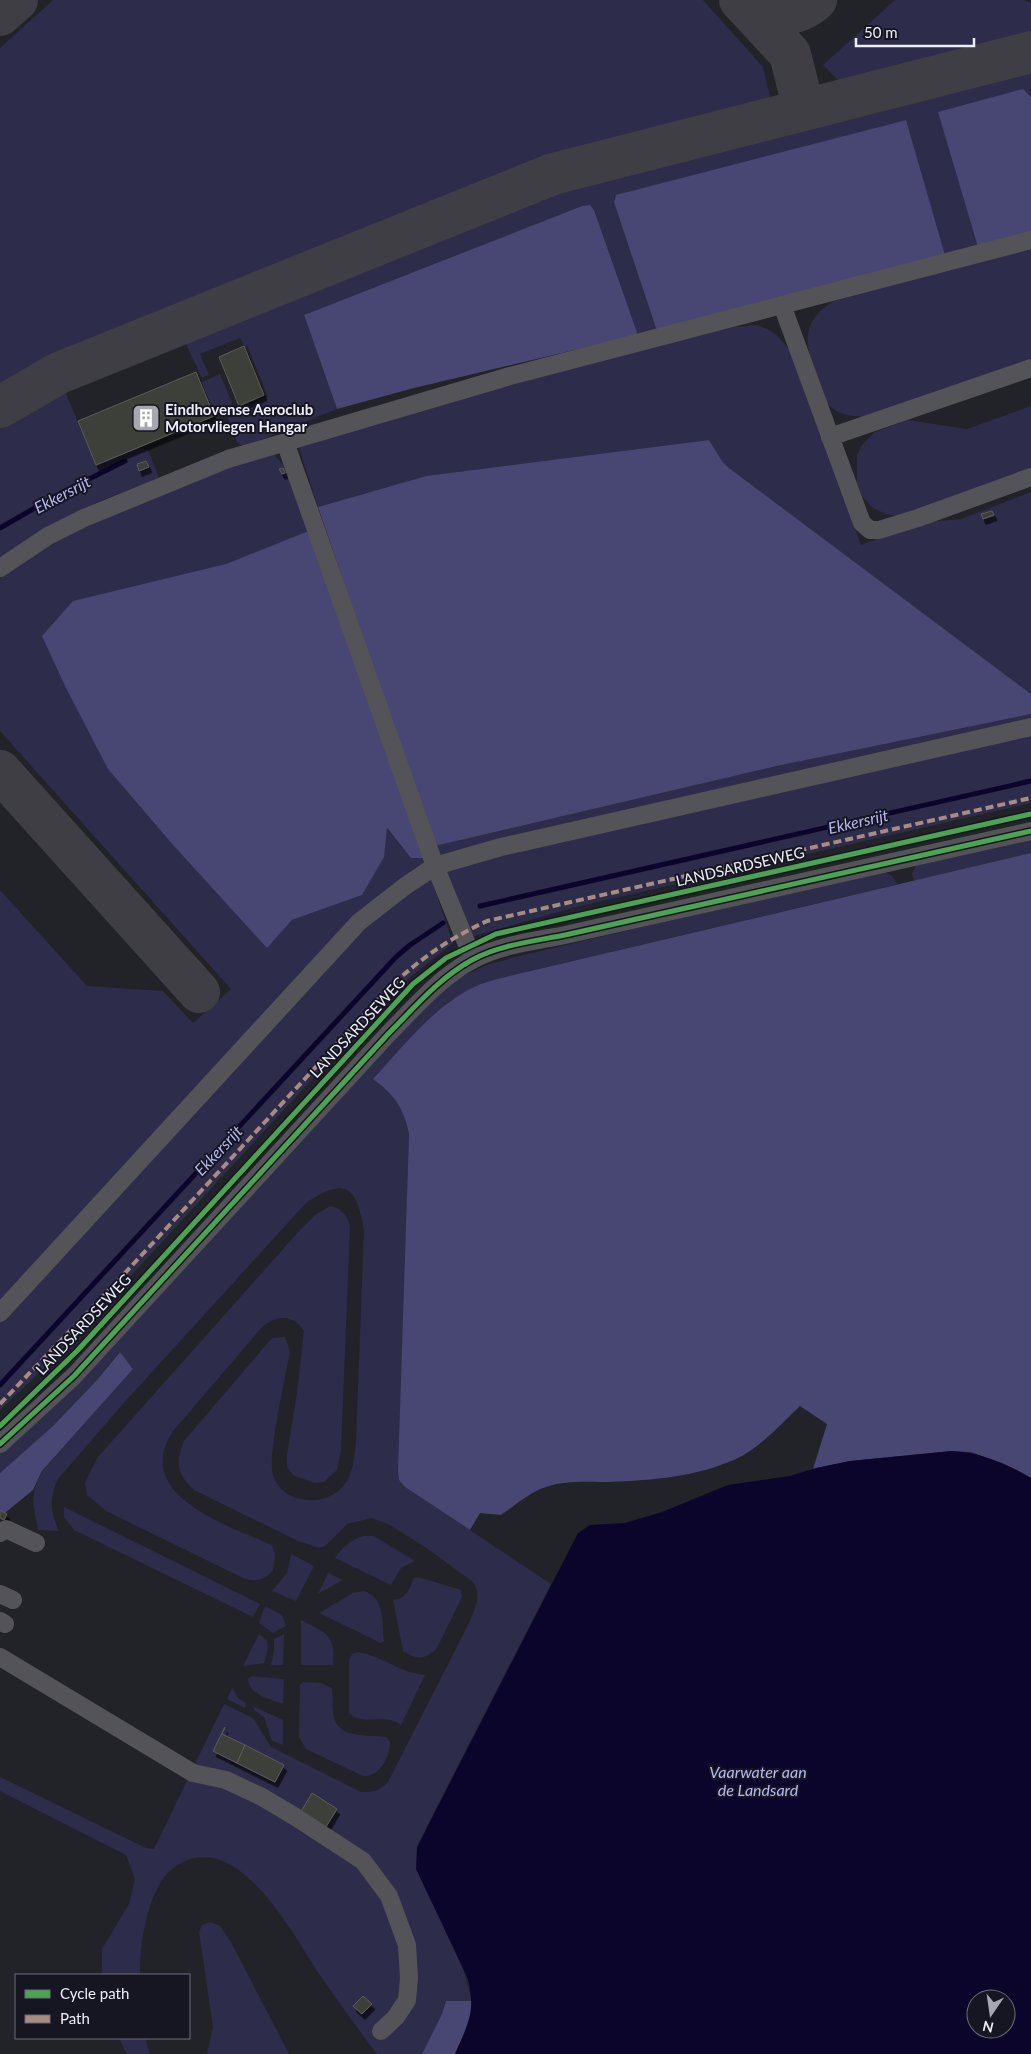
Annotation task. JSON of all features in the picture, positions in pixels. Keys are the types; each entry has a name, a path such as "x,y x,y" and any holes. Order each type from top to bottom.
{"street":[{"path":"0,568 48,536 84,518 228,459 510,376 1031,240"},
{"path":"782,305 862,523 870,530 879,530 918,518 1031,477"},
{"path":"830,437 1031,368"},
{"path":"285,442 435,866 473,959"},
{"path":"0,1313 359,922 435,866 501,846 1031,728"},
{"name":"LANDSARDSEWEG","path":"0,1444 74,1376 395,1026 436,985 473,959 500,950 565,934 1031,831"},
{"path":"0,1533 6,1529 36,1543"},
{"path":"0,1657 193,1774 226,1780 262,1797 363,1861 389,1896 407,1945 407,2000 396,2017 382,2031"}],"shaded area":[{"path":"53,0 703,0 763,67 771,101 538,159 117,335 44,367 0,392 0,48"},
{"path":"895,0 1024,0 1031,3 1031,37 843,85 823,65"},
{"path":"1031,65 1031,97 1023,89 978,247 945,255 905,120 614,198 657,331 638,335 594,210 590,205 582,206 304,315 337,409 243,447 237,442 228,418 229,414 268,397 247,345 244,346 240,338 200,354 209,375 202,378 184,340 327,280 578,185"},
{"path":"1023,89 1031,97 1031,233 978,247 938,112"},
{"path":"906,120 945,255 657,331 614,202 616,195"},
{"path":"590,205 594,210 638,335 414,388 337,409 304,315 582,206"},
{"path":"1031,248 1031,360 870,417 841,413 827,403 822,394 809,354 808,343 808,333 811,324 816,315 825,307 837,299"},
{"path":"757,325 779,337 794,358 861,545 919,523 961,519 1031,492 1031,694 729,468 722,461 709,440 426,476 318,507 297,442 646,349 735,327"},
{"path":"220,374 232,403 230,409 214,416 200,383"},
{"path":"64,389 96,465 139,447 148,450 159,478 103,500 41,530 0,559 0,425 34,403"},
{"path":"1031,406 1031,473 909,517 888,515 873,508 862,496 857,484 857,455 862,445 875,432 908,420 967,429"},
{"path":"709,440 722,461 729,468 1031,694 1031,714 777,766 435,846 318,507 426,476"},
{"path":"270,452 278,459 290,477 311,530 226,564 108,769 173,845 267,947 292,920 362,895 386,828 411,858 424,858 453,943 409,978 302,1090 57,1356 0,1410 0,890 87,986 163,991 193,1023 231,989 0,731 0,578 34,552 86,523"},
{"path":"311,530 424,858 411,858 387,828 384,857 362,895 292,920 267,948 173,845 108,769 66,688 42,636 73,601 226,564"},
{"path":"1031,714 1031,803 576,907 467,938 435,846 777,766"},
{"path":"1031,837 1031,853 914,881 912,874 917,863"},
{"path":"1031,853 1031,1478 1011,1467 971,1452 952,1451 850,1461 813,1469 827,1424 800,1406 753,1449 721,1465 690,1474 658,1479 569,1482 553,1485 533,1492 501,1515 480,1513 470,1530 405,1487 399,1480 398,1471 409,1134 401,1109 387,1091 373,1079 419,1029 457,996 492,980"},
{"path":"883,871 892,876 898,884 505,977 473,988 448,1002 374,1079 401,1109 409,1134 399,1480 405,1487 551,1584 425,1830 472,2001 446,2001 442,2014 422,2054 377,2054 319,1974 277,1910 259,1888 239,1870 217,1859 195,1858 172,1869 164,1878 151,1903 143,1934 140,1974 102,1974 102,1949 129,1904 135,1879 126,1855 0,1791 0,1777 146,1848 154,1849 224,1704 253,1718 271,1747 361,1792 376,1790 388,1782 469,1623 477,1602 476,1587 473,1582 425,1547 390,1525 372,1518 347,1524 325,1546 319,1548 298,1541 194,1490 184,1479 179,1468 179,1456 184,1441 272,1338 285,1337 290,1351 275,1434 273,1475 278,1485 286,1492 306,1500 327,1497 344,1485 350,1475 353,1464 356,1441 364,1230 357,1203 352,1195 347,1190 339,1188 319,1195 306,1203 122,1405 58,1479 53,1492 52,1511 59,1531 38,1530 33,1500 35,1488 42,1472 133,1368 119,1352 97,1380 53,1426 0,1473 0,1452 354,1076 454,980 487,965"},
{"path":"330,1206 338,1208 343,1213 350,1226 341,1451 337,1470 324,1482 314,1483 293,1475 287,1467 287,1454 297,1393 304,1331 300,1325 285,1318 274,1320 263,1326 174,1430 163,1453 164,1472 174,1490 190,1504 232,1528 272,1545 275,1554 273,1571 260,1580 245,1579 106,1511 87,1495 85,1483 97,1458 300,1230 315,1215"},
{"path":"120,1352 133,1369 42,1471 33,1490 0,1517 0,1473 53,1426 97,1380"},
{"path":"64,1507 260,1604 253,1617 74,1530 64,1517"},
{"path":"363,1536 374,1536 415,1561 401,1568 391,1585 335,1558 347,1544"},
{"path":"291,1554 314,1566 296,1601 272,1591 287,1573"},
{"path":"328,1573 343,1580 318,1594"},
{"path":"418,1577 461,1590 462,1597 437,1648 425,1657 412,1656 403,1651 393,1600 404,1595 409,1590 414,1578"},
{"path":"364,1591 376,1599 381,1611 384,1641 381,1643 319,1613 353,1593"},
{"path":"265,1606 282,1615 286,1626 273,1633 259,1623"},
{"path":"301,1620 328,1636 333,1647 333,1665 301,1665"},
{"path":"259,1634 267,1640 268,1649 264,1663 243,1666"},
{"path":"284,1634 283,1665 271,1665 274,1639"},
{"path":"358,1652 407,1671 425,1675 401,1725 388,1720 361,1719 349,1713 349,1661 352,1654"},
{"path":"252,1676 284,1679 283,1704 256,1693 249,1684 248,1679"},
{"path":"303,1682 321,1683 332,1688 335,1720 339,1727 352,1734 386,1737 390,1741 386,1759 379,1770 369,1776 363,1776 306,1749 299,1737 300,1685"},
{"path":"232,1688 239,1699 246,1703 245,1708 227,1699"},
{"path":"253,1706 283,1720 283,1745 272,1741 264,1717 255,1711"},
{"path":"210,1922 220,1926 231,1942 289,2054 207,2054 213,2027 199,1932 202,1925"},
{"path":"446,2001 472,2001 471,2015 464,2035 455,2054 422,2054 442,2014"},
{"path":"120,2039 145,2039 150,2054 127,2054"}],"water":[{"name":"Vaarwater aan de Landsard","path":"952,1451 973,1454 993,1460 1031,1478 1031,2054 455,2054 464,2034 471,2009 468,1979 416,1869 417,1847 578,1533 590,1525 625,1523 662,1512 728,1485 790,1476 850,1461"}],"building":[{"path":"244,346 264,395 239,406 219,357"},
{"name":"Eindhovense Aeroclub Motorvliegen Hangar","path":"196,372 214,416 96,465 78,421"},
{"path":"146,461 149,467 139,471 137,464"},
{"path":"283,468 285,473 282,474 279,469"},
{"path":"992,511 994,515 983,519 981,514"},
{"path":"0,1510 7,1514 4,1520 0,1518"},
{"path":"225,1727 222,1734 245,1745 237,1763 213,1751"},
{"path":"245,1745 284,1765 275,1782 237,1763"},
{"path":"312,1793 337,1809 324,1830 299,1815"},
{"path":"363,1996 372,2004 362,2014 353,2006"}],"waterway":[{"name":"Ekkersrijt","path":"0,528 61,493 125,461"},
{"name":"Ekkersrijt","path":"480,906 1031,781"},
{"name":"Ekkersrijt","path":"0,1385 396,957 410,945 443,923"}],"taxiway":[{"path":"0,15 17,0"},
{"path":"740,0 790,54 798,86"},
{"path":"743,0 762,9 780,13 798,11 816,0"},
{"path":"0,407 59,373 553,174 1031,52"},
{"path":"0,771 199,992"}],"marked path":[{"path":"0,1404 113,1286 389,988 412,968 459,935 487,921 1031,798"}],"cycle path":[{"path":"0,1426 77,1351 413,984 446,958 496,934 1031,814"},
{"path":"0,1444 74,1376 389,1033 438,984 460,967 483,955 517,944 565,935 1031,831"}],"place":[{"name":"Eindhovense Aeroclub Motorvliegen Hangar","path":"146,418"}]}
